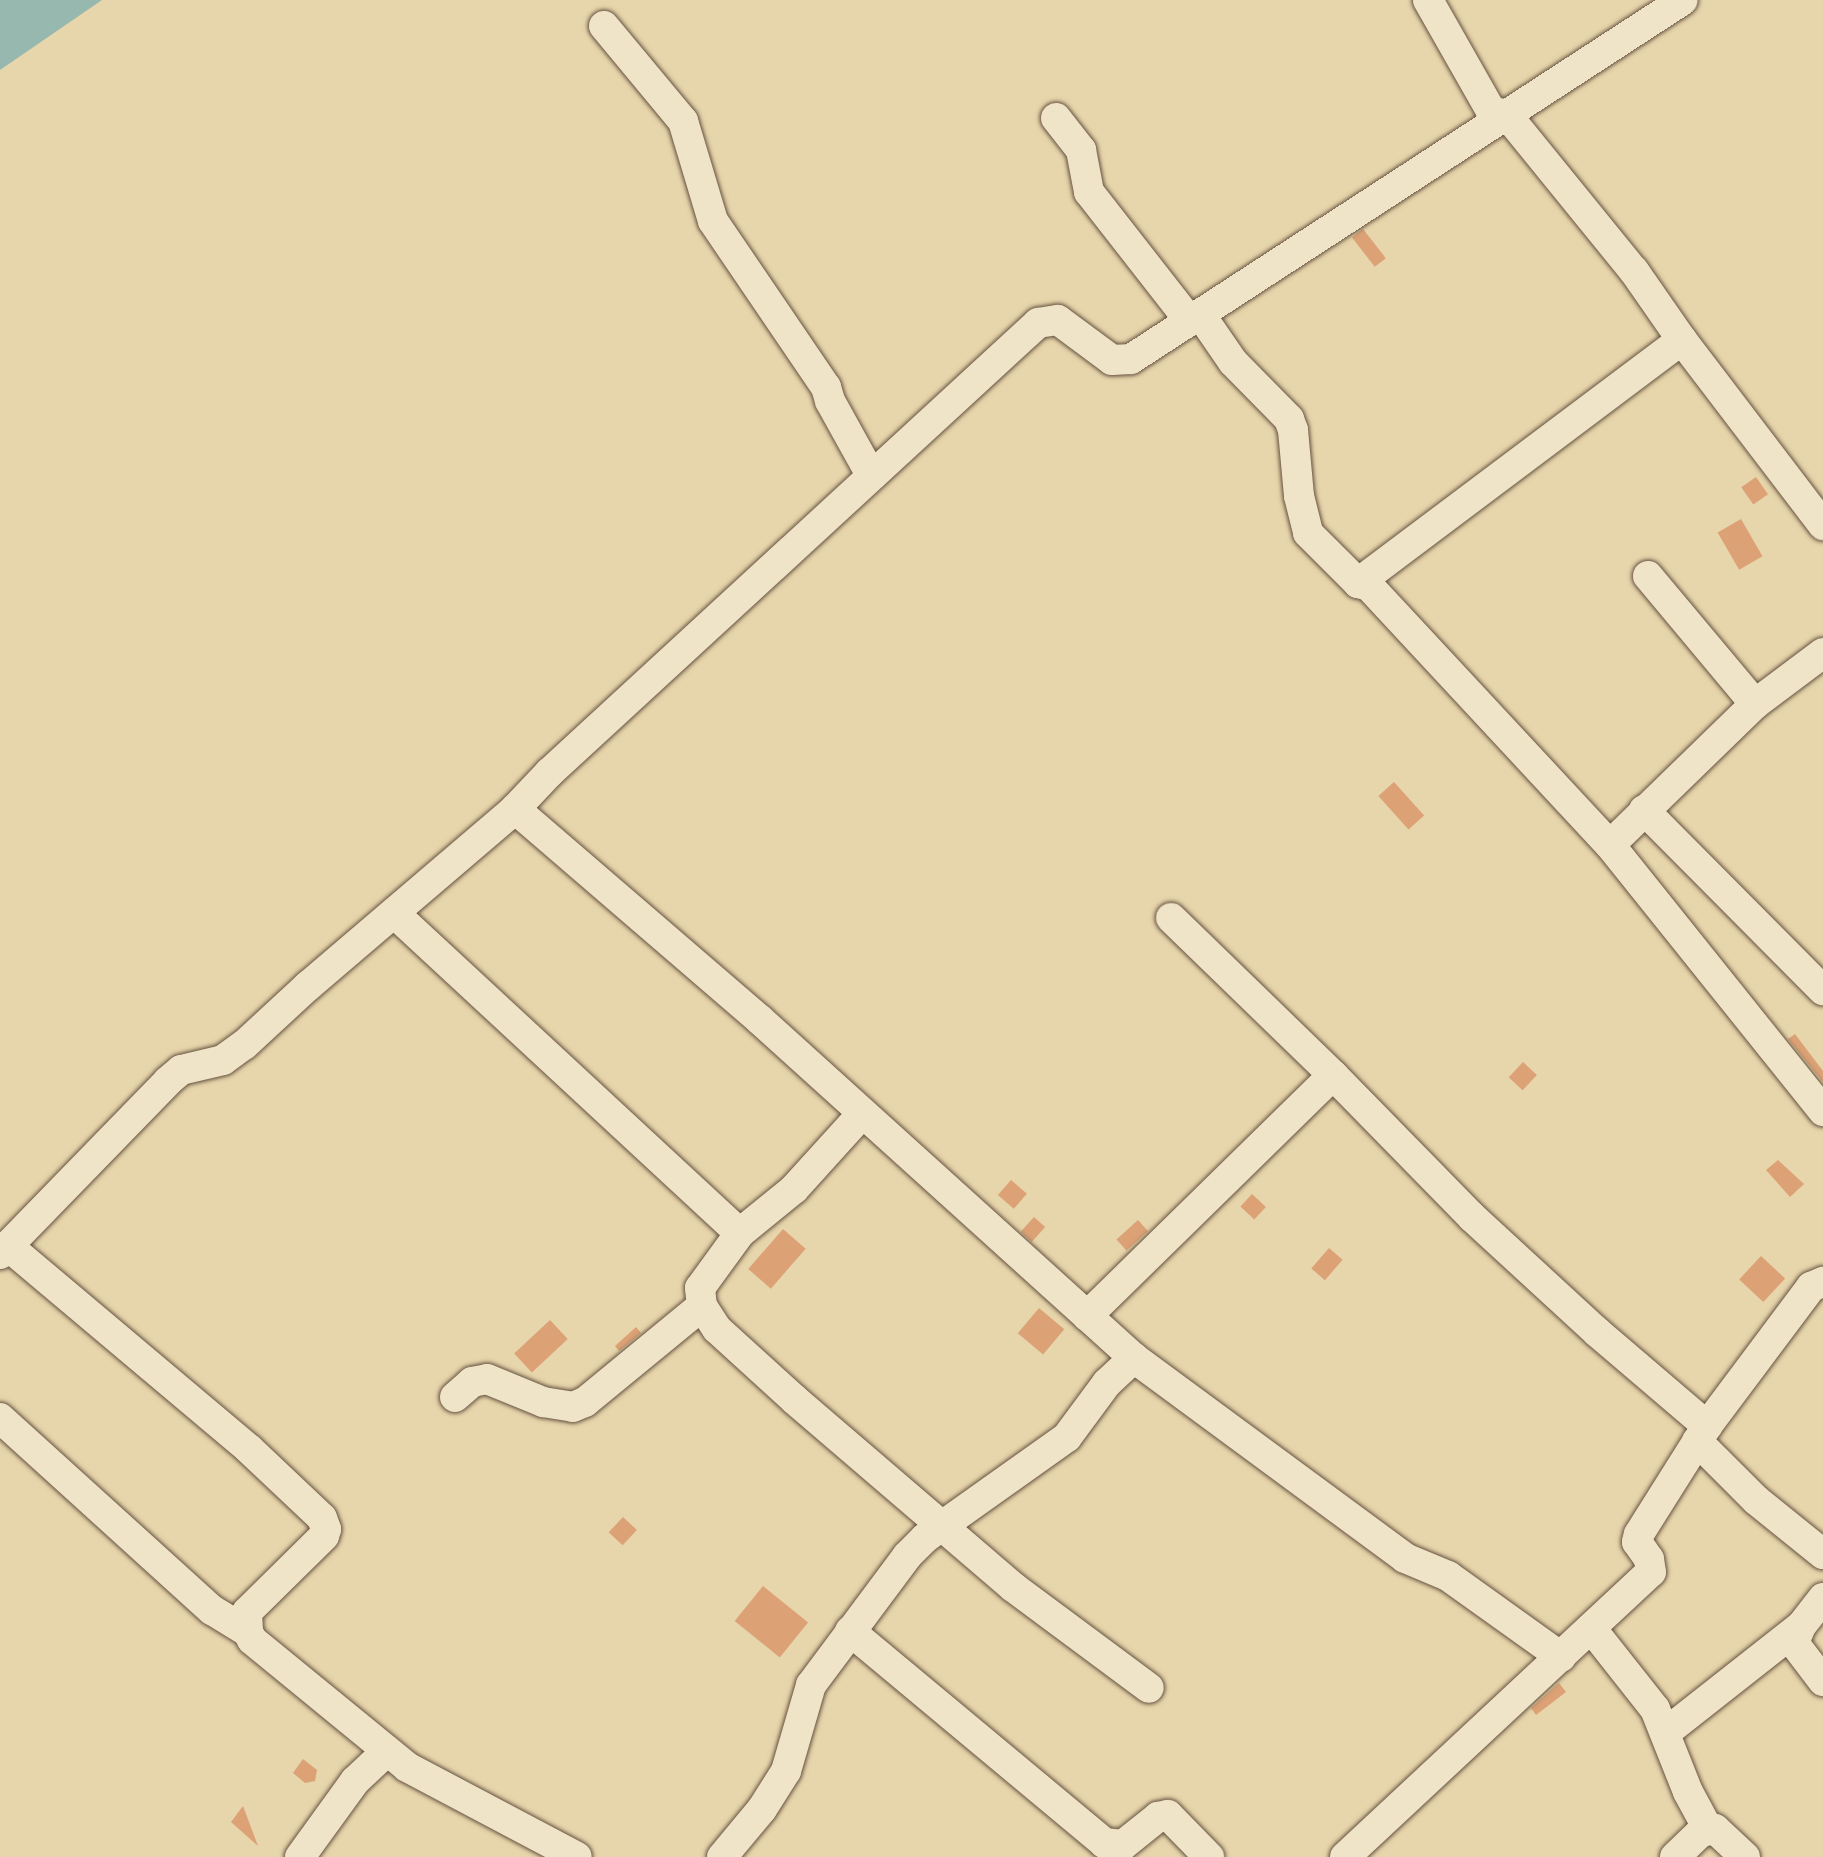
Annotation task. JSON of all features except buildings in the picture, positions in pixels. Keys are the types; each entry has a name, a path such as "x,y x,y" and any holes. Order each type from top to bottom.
{"street":[{"path":"1428,0 1491,111 1507,115 1634,271 1682,340 1823,525"},
{"path":"248,1632 246,1621 251,1607 324,1536 326,1529 322,1518 237,1439 4,1250 168,1081 181,1070 213,1065 233,1054 515,809 549,773 1038,323 1058,320 1100,353 1123,361 1683,0"},
{"path":"604,26 683,121 713,221 826,387 830,401 871,475"},
{"path":"1056,118 1081,150 1089,192 1233,362 1289,419 1293,430 1299,496 1308,533 1358,583 1369,586 1610,845 1823,1111"},
{"path":"1358,583 1682,340"},
{"path":"1648,576 1755,704"},
{"path":"1610,845 1755,704 1823,653"},
{"path":"515,809 759,1019 861,1115 1134,1358 1405,1558 1448,1576 1561,1657"},
{"path":"1644,810 1823,990"},
{"path":"394,913 740,1233"},
{"path":"1171,918 1333,1075 1472,1217 1702,1433 1756,1500 1823,1554"},
{"path":"1087,1316 1333,1075"},
{"path":"861,1115 794,1189 740,1233 700,1288 702,1306 717,1329 1013,1587 1149,1688"},
{"path":"1345,1857 1491,1717 1561,1657 1651,1572 1649,1559 1637,1539 1702,1433 1811,1287 1823,1282"},
{"path":"455,1397 472,1382 487,1379 543,1402 573,1407 585,1402 702,1306"},
{"path":"722,1857 762,1809 786,1771 811,1685 907,1556 942,1526 1067,1437 1107,1383 1134,1358"},
{"path":"0,1418 212,1610 248,1632 271,1659 386,1752 577,1857"},
{"path":"1665,1733 1801,1626 1823,1598"},
{"path":"1801,1626 1794,1643 1823,1681"},
{"path":"1591,1628 1640,1687 1665,1733 1688,1792 1708,1829"},
{"path":"850,1631 1104,1843 1123,1845 1158,1817 1168,1815 1209,1857"},
{"path":"300,1857 355,1781 386,1752"},
{"path":"1675,1857 1708,1829 1720,1830 1745,1857"}],"water":[{"path":"0,0 102,0 0,70"}]}
